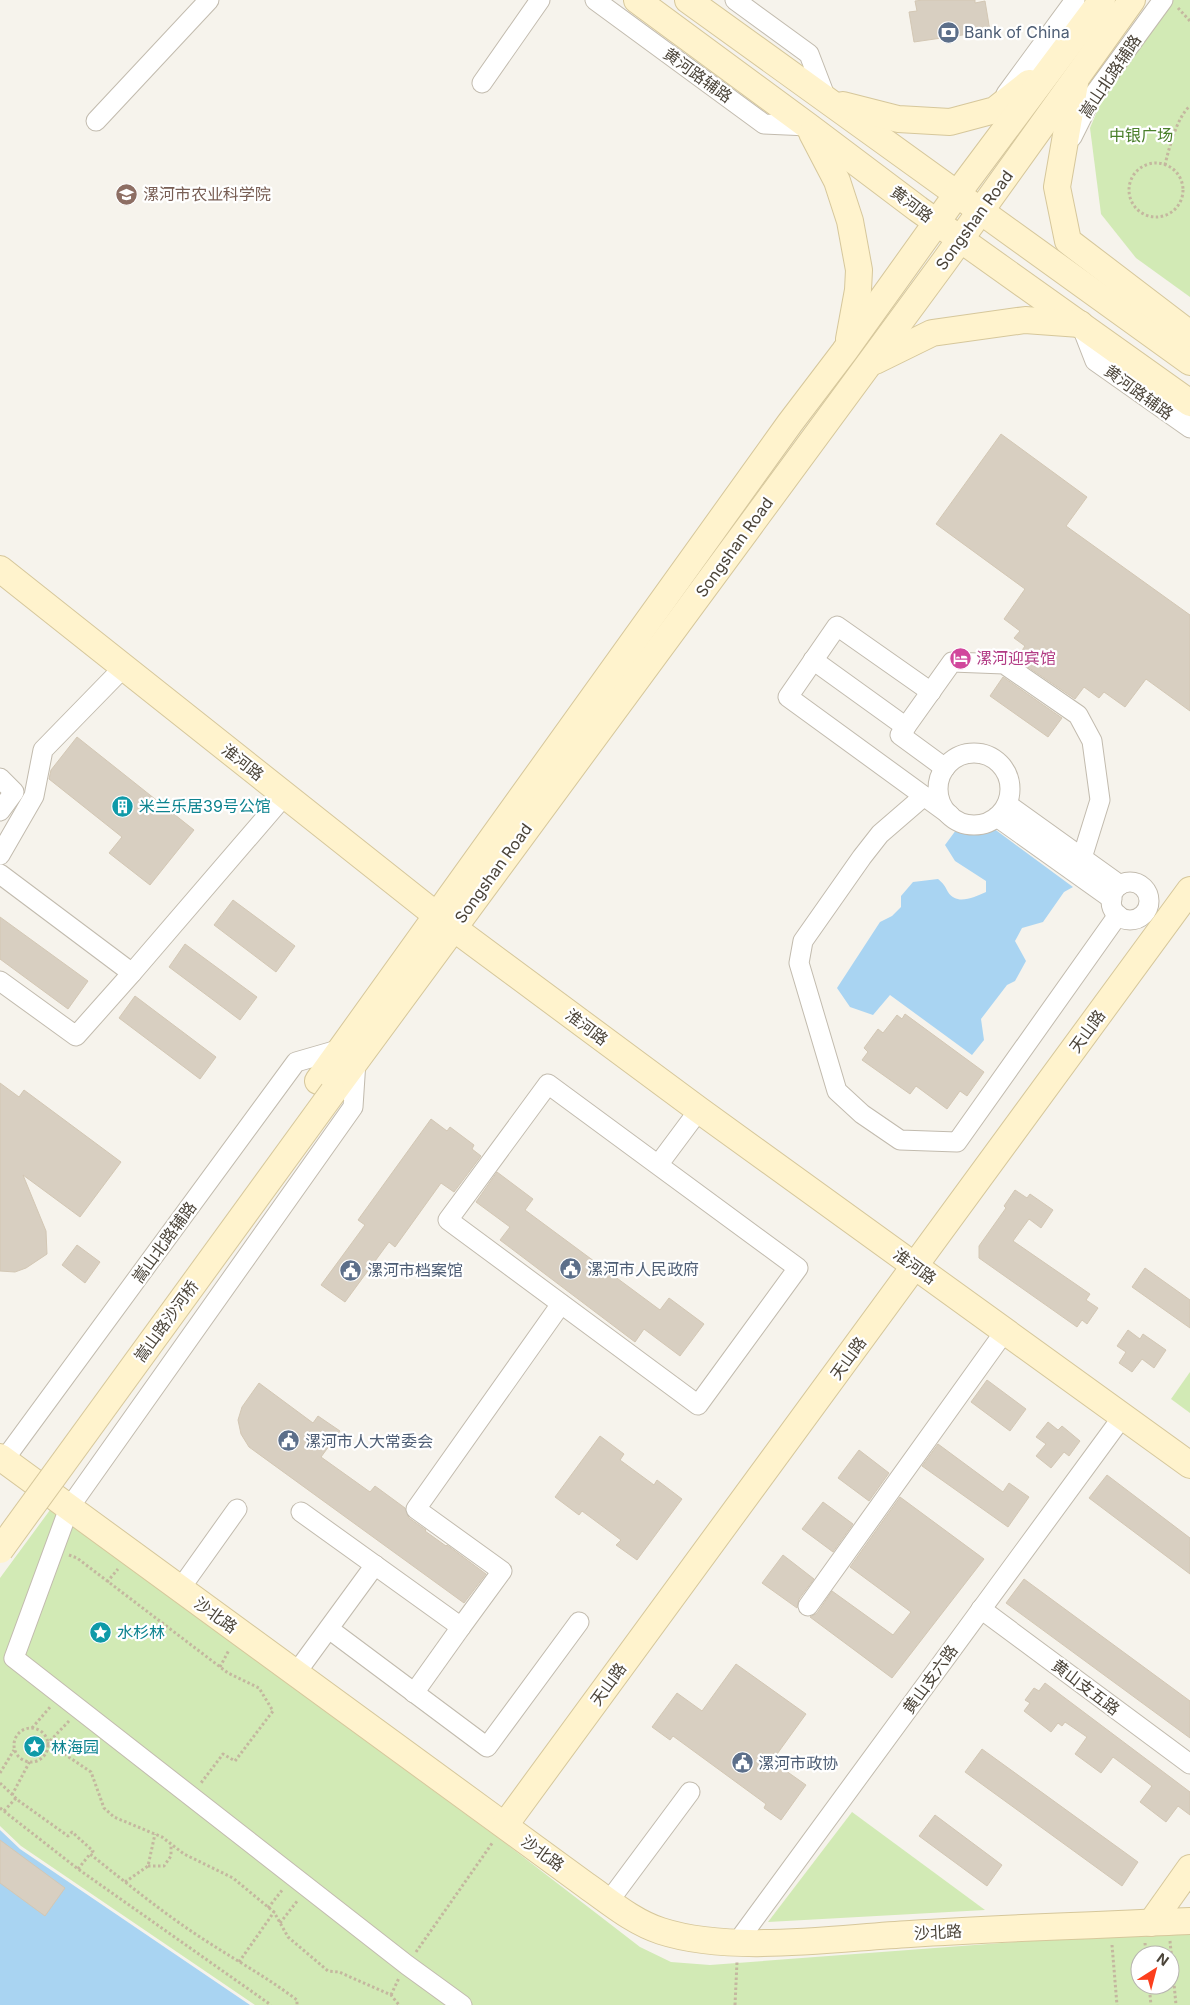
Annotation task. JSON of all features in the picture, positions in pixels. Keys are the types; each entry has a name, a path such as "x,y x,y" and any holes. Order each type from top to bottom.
{"main road":[{"name":"黄河路","path":"637,0 960,240 1190,403"},
{"name":"黄河路","path":"688,0 1190,362"},
{"name":"Songshan Road","path":"326,1086 445,921 868,365 981,211 1067,68 1102,0"},
{"name":"Songshan Road","path":"445,921 790,423 848,347 957,194 1067,68 1132,0"},
{"path":"827,101 898,119 950,122 995,110 1067,68"},
{"path":"1067,68 1062,156 1057,186 1068,242 1190,334"},
{"path":"808,126 836,181 850,220 859,270 858,290 848,347"},
{"path":"868,365 932,333 1025,320 1080,324"},
{"name":"淮河路","path":"0,569 445,921 699,1110 1190,1465"},
{"name":"天山路","path":"505,1825 916,1266 1156,916 1190,890"},
{"name":"嵩山路沙河桥","path":"0,1519 326,1086"},
{"name":"嵩山路沙河桥","path":"0,1550 326,1086"},
{"name":"沙北路","path":"2,1459 609,1901 637,1920 661,1931 708,1940 774,1943 939,1932 1170,1922"},
{"path":"1170,1922 1190,1868"},
{"path":"1170,1922 1190,1890"}],"street":[{"path":"96,121 209,0"},
{"path":"482,83 540,0"},
{"name":"黄河路辅路","path":"595,0 764,124 808,126"},
{"path":"735,0 809,54 827,101"},
{"path":"995,110 1075,0"},
{"name":"嵩山北路辅路","path":"1062,156 1092,97 1163,0"},
{"name":"黄河路辅路","path":"1080,324 1095,361 1190,428"},
{"path":"930,692 837,626 788,697 958,821 973,825 989,822 1002,810 1010,785 1008,775 1003,767 988,755 969,753 960,756 945,768 940,777 939,792 943,807 950,815"},
{"path":"813,660 906,727"},
{"path":"945,768 900,735 952,662 1004,664 1078,715 1092,741 1100,800 1082,858"},
{"path":"0,855 34,796 43,750 123,668"},
{"path":"0,778 14,792 0,811"},
{"path":"0,981 76,1036 285,795"},
{"path":"924,796 880,834 862,858 803,941 799,963 836,1091 862,1114 900,1140 957,1142 1117,900 1130,882 1139,884 1146,891 1156,916 1132,920 1122,918 1117,900 1082,858 1002,810"},
{"path":"1002,810 1117,900"},
{"path":"0,874 132,973"},
{"path":"348,1054 353,1107 69,1508 14,1658 407,1965 462,2005"},
{"name":"嵩山北路辅路","path":"2,1459 296,1062 348,1054"},
{"path":"548,1084 658,1165 798,1268 698,1405 448,1220 548,1084"},
{"path":"658,1165 699,1110"},
{"path":"414,1692 502,1571 416,1509 561,1304"},
{"path":"808,1606 1005,1331"},
{"name":"黄山支六路","path":"738,1941 1123,1416"},
{"path":"180,1589 237,1509"},
{"path":"301,1512 461,1627"},
{"path":"296,1673 375,1565"},
{"name":"黄山支五路","path":"981,1609 1190,1764"},
{"path":"328,1629 487,1747 579,1622"},
{"path":"609,1901 690,1792"}],"path":[{"path":"1164,164 1178,125 1190,106"},
{"path":"1164,164 1179,175 1183,184 1181,202 1169,214 1152,216 1144,214 1137,208 1130,193 1130,184 1134,176 1146,165 1164,164"},
{"path":"55,1548 77,1558 228,1673 259,1688 274,1711 235,1761 223,1754 191,1796"},
{"path":"220,1667 229,1649"},
{"path":"32,1728 61,1694"},
{"path":"48,1743 80,1709"},
{"path":"12,1795 30,1762 41,1758 47,1749 47,1739 41,1731 26,1728 18,1734 14,1744 21,1758 30,1762"},
{"path":"48,1743 91,1772 104,1808 114,1817 155,1834 184,1854 233,1878 274,1912 288,1937 328,1971 339,1972 390,1995 399,2005"},
{"path":"0,1773 15,1749"},
{"path":"0,1784 68,1836 72,1832 93,1851 78,1869"},
{"path":"4,1811 16,1798"},
{"path":"0,1808 78,1869 271,2005"},
{"path":"390,1995 407,1965 505,1825"},
{"path":"148,1866 155,1834"},
{"path":"125,1882 148,1866 164,1866 171,1856 171,1844"},
{"path":"90,1854 194,1932 273,1982 297,2000 297,2005"},
{"path":"268,1908 293,1876"},
{"path":"280,1923 308,1887"},
{"path":"239,1962 274,1912"},
{"path":"1170,1922 1176,2005"},
{"path":"1110,1924 1117,2005"},
{"path":"735,2005 738,1941"}],"green space":[{"name":"中银广场","path":"1171,0 1190,0 1190,297 1136,258 1101,214 1090,128 1109,83"},
{"path":"1190,1372 1190,1413 1171,1399"},
{"path":"50,1510 505,1843 640,1947 671,1962 710,1965 1190,1931 1190,2005 255,2005 21,1846 0,1826 0,1578"},
{"path":"852,1812 985,1910 768,1922"}],"water":[{"path":"959,826 978,831 993,828 1073,887 1064,892 1043,922 1022,928 1015,941 1026,961 1015,981 1007,985 981,1019 984,1040 972,1055 890,995 873,1015 850,1007 837,988 880,922 892,916 901,907 901,896 913,882 938,879 956,899 971,898 986,892 986,881 955,861 945,845"},
{"path":"0,1830 20,1849 250,2005 0,2005"}],"building":[{"path":"975,0 975,3 985,1 990,31 914,42 909,12 917,11 915,1"},
{"path":"1001,434 1087,497 1066,526 1190,615 1190,711 1146,679 1125,707 1104,692 1099,698 1084,687 1075,699 1016,659 1025,646 1014,638 1020,631 1004,619 1025,589 936,524"},
{"path":"1003,677 1062,718 1048,737 990,696"},
{"name":"米兰乐居39号公馆","path":"77,737 194,830 150,885 109,853 122,837 49,779 51,770"},
{"path":"233,900 295,946 276,972 214,925"},
{"path":"0,917 88,981 68,1009 0,959"},
{"path":"185,944 257,997 240,1020 169,967"},
{"path":"135,996 216,1057 200,1079 119,1018"},
{"path":"905,1014 984,1072 967,1096 960,1091 947,1109 916,1086 910,1094 862,1060 868,1052 864,1048 878,1029 883,1033 897,1015 902,1019"},
{"path":"0,1083 19,1097 24,1090 121,1162 80,1217 23,1175 46,1231 47,1254 26,1268 15,1272 0,1271"},
{"path":"431,1119 447,1131 450,1127 474,1145 472,1149 481,1156 454,1192 441,1183 395,1247 389,1242 345,1302 321,1285 365,1225 358,1220"},
{"name":"漯河市人民政府","path":"497,1172 533,1199 525,1210 660,1310 669,1298 704,1324 680,1356 644,1329 635,1342 500,1240 510,1227 476,1202"},
{"path":"1015,1190 1027,1198 1030,1194 1053,1210 1041,1228 1029,1219 1013,1241 1090,1294 1086,1300 1098,1308 1087,1324 1082,1320 1077,1327 979,1258 979,1246 1006,1208 1004,1206"},
{"path":"77,1245 100,1262 85,1283 62,1265"},
{"path":"1145,1268 1190,1300 1190,1328 1132,1287"},
{"path":"1128,1330 1140,1339 1143,1334 1166,1350 1154,1368 1142,1359 1132,1372 1119,1363 1126,1352 1117,1346"},
{"path":"987,1380 1026,1409 1010,1431 971,1402"},
{"path":"259,1383 313,1423 318,1416 340,1431 321,1457 370,1492 375,1486 405,1508 409,1518 425,1531 486,1574 464,1603 249,1447 241,1434 238,1420 242,1407"},
{"path":"1048,1422 1058,1430 1062,1426 1080,1441 1069,1456 1064,1452 1051,1468 1036,1456 1046,1444 1036,1437"},
{"path":"600,1436 624,1454 620,1460 654,1485 657,1480 682,1499 637,1560 616,1545 621,1540 582,1511 579,1515 555,1497"},
{"path":"938,1444 1003,1492 1009,1483 1029,1497 1008,1527 922,1466"},
{"path":"859,1450 889,1473 869,1501 838,1478"},
{"path":"1107,1475 1190,1538 1190,1574 1089,1498"},
{"path":"900,1497 984,1559 892,1678 810,1617 817,1613 832,1591 893,1635 911,1612 850,1567"},
{"path":"823,1502 853,1524 833,1552 802,1529"},
{"path":"783,1555 814,1579 799,1599 797,1608 762,1583"},
{"path":"1024,1579 1190,1701 1190,1738 1006,1603"},
{"path":"736,1664 806,1714 772,1761 806,1785 781,1820 764,1808 766,1804 673,1736 670,1740 652,1727 677,1693 702,1711"},
{"path":"1045,1683 1190,1792 1190,1815 1178,1806 1166,1822 1140,1802 1152,1786 1113,1757 1101,1773 1075,1754 1087,1737 1065,1722 1062,1726 1058,1723 1051,1732 1024,1711 1030,1703 1025,1700 1034,1688 1039,1691"},
{"path":"982,1749 1138,1862 1122,1886 965,1772"},
{"path":"935,1815 1002,1865 987,1886 919,1836"},
{"path":"0,1840 65,1888 45,1916 0,1883"}],"place":[{"name":"Bank of China","path":"948,32"},
{"name":"漯河市农业科学院","path":"127,194"},
{"name":"漯河迎宾馆","path":"960,658"},
{"name":"米兰乐居39号公馆","path":"123,806"},
{"name":"漯河市人民政府","path":"571,1269"},
{"name":"漯河市档案馆","path":"351,1270"},
{"name":"漯河市人大常委会","path":"289,1441"},
{"name":"水杉林","path":"101,1632"},
{"name":"林海园","path":"35,1747"},
{"name":"漯河市政协","path":"742,1763"}]}
